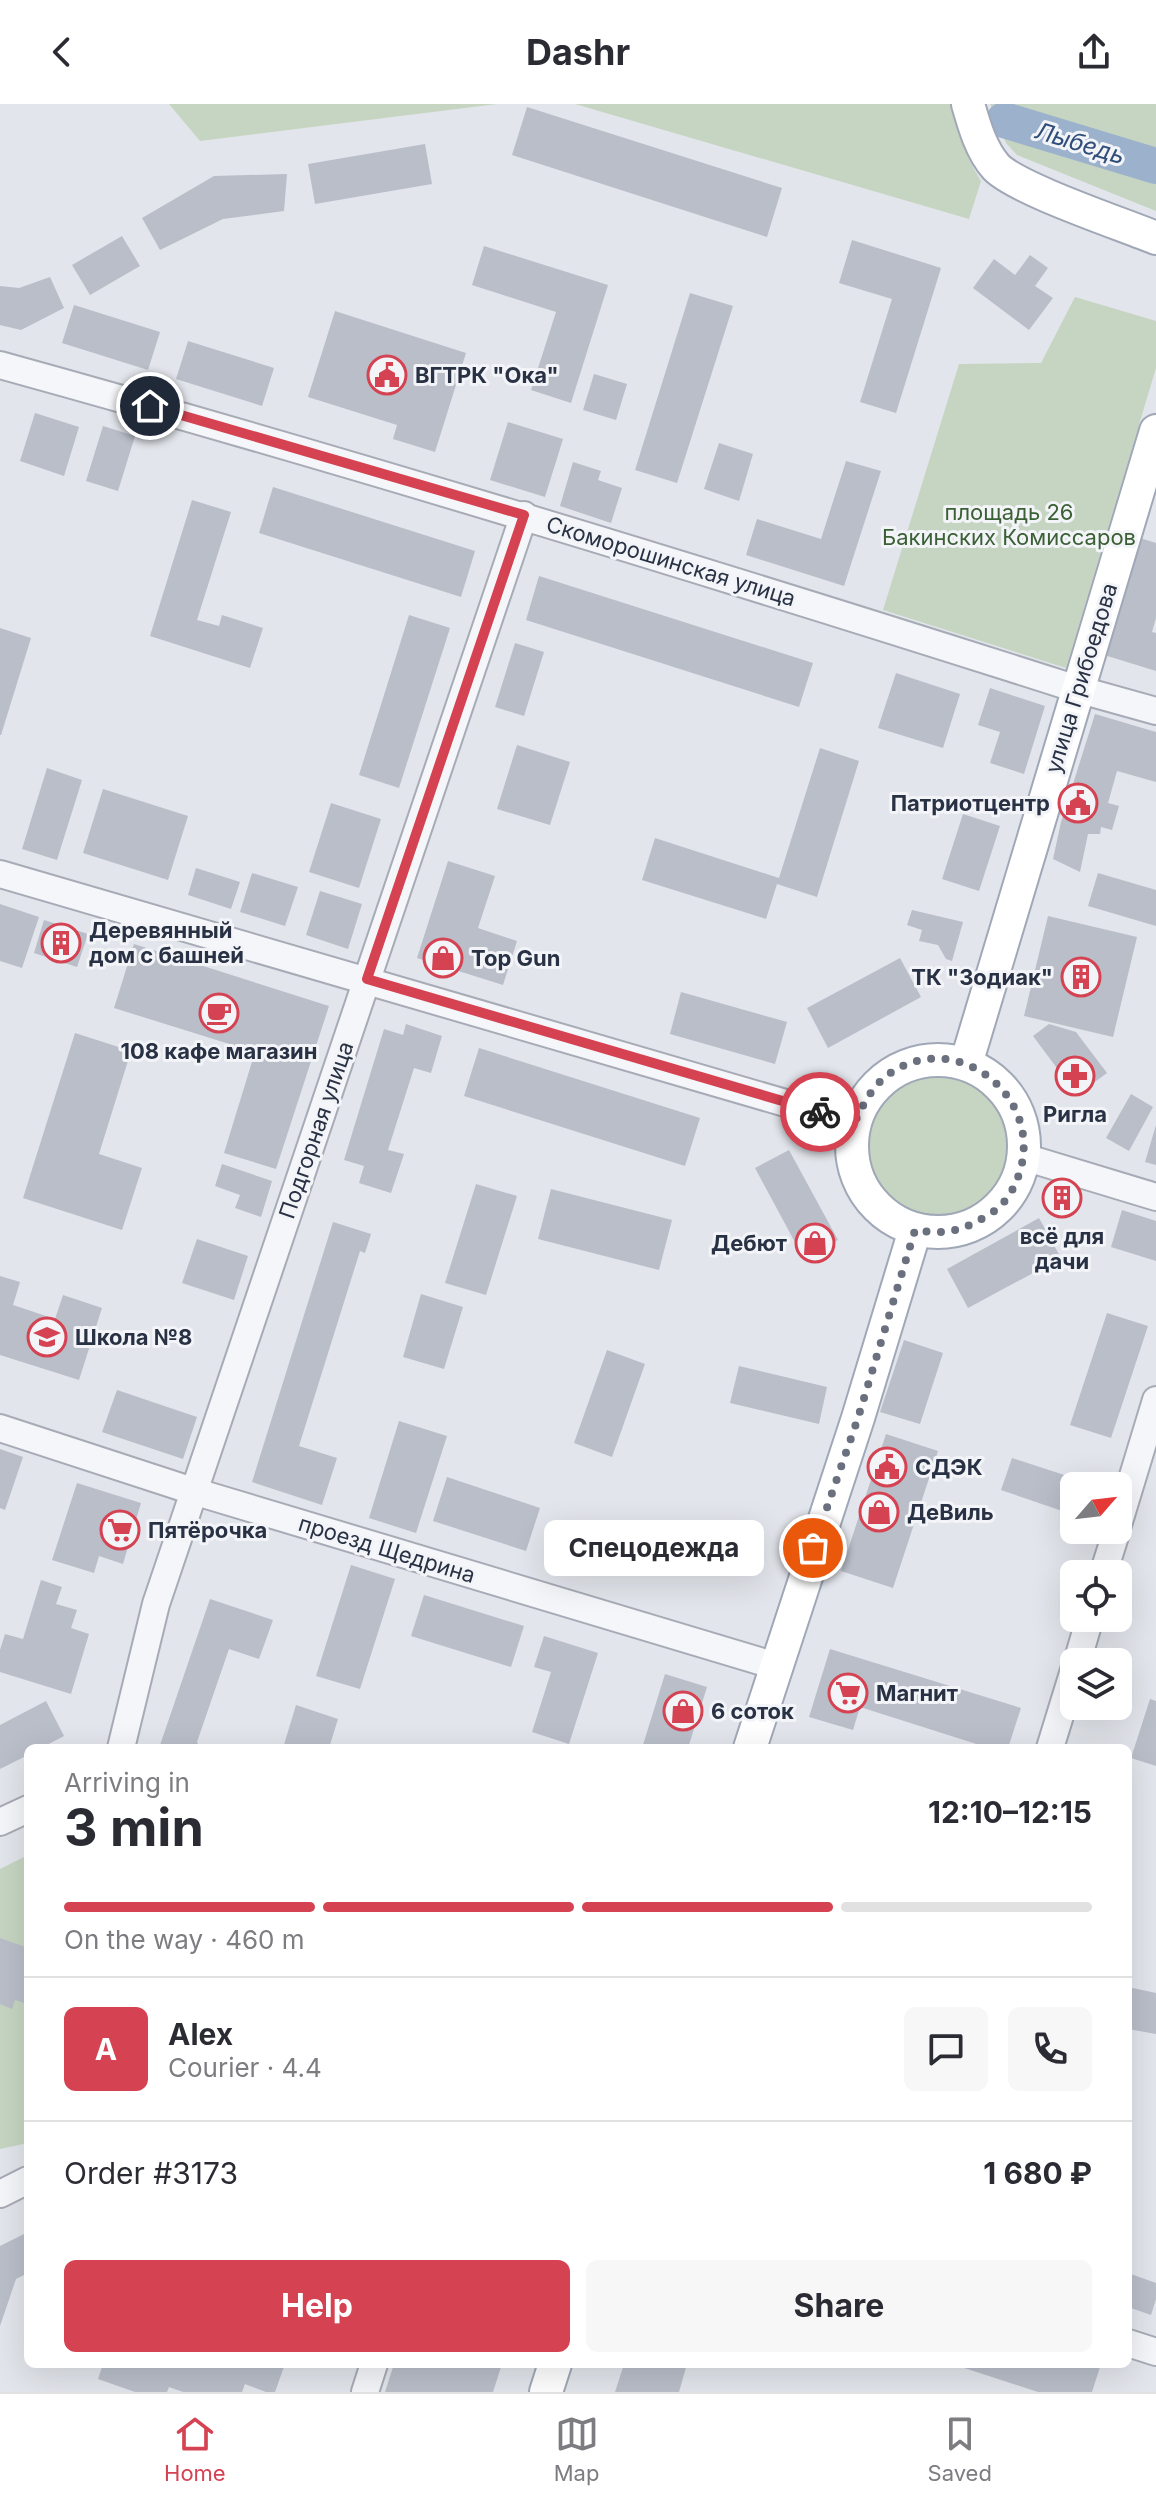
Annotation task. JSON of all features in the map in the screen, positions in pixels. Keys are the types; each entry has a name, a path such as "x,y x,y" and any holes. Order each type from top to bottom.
{"main road":[{"path":"968,104 982,145 997,168 1031,188 1156,238"},
{"name":"улица Грибоедова","path":"966,1064 1156,431"},
{"path":"939,1059 966,1064 996,1081 1011,1099 1023,1126 1024,1157 1016,1186 999,1208 965,1229 935,1233 915,1230 895,1221 870,1200 856,1176 851,1149 854,1123 870,1092 890,1073 915,1062 939,1059"},
{"path":"751,1744 858,1418 915,1230"},
{"path":"546,2392 554,2368"}],"street":[{"name":"Скоморошинская улица","path":"0,365 269,439 524,515 1156,711"},
{"name":"Подгорная улица","path":"122,1744 156,1604 524,515"},
{"path":"0,874 854,1123"},
{"path":"1024,1157 1156,1197"},
{"path":"1132,1479 1156,1400"},
{"name":"проезд Щедрина","path":"0,1428 193,1491 776,1666"},
{"path":"1051,1744 1060,1716"},
{"path":"0,1822 24,1811"},
{"path":"0,2194 24,2182"},
{"path":"1132,2344 1156,2352"},
{"path":"365,2392 373,2368"}],"green space":[{"path":"169,104 497,104 200,141"},
{"path":"575,104 950,104 963,144 981,181 969,219"},
{"path":"990,104 1156,104 1156,211 1017,155 1006,143"},
{"name":"площадь 26 Бакинских Комиссаров","path":"1075,297 1156,321 1156,368 1066,668 883,610 959,364 1041,363"},
{"path":"938,1070 967,1076 992,1092 1008,1117 1014,1146 1008,1175 992,1200 967,1216 938,1222 909,1216 884,1200 868,1175 862,1146 868,1117 884,1092 909,1076"},
{"path":"24,1857 24,2144 0,2149 0,1869"}],"building":[{"path":"527,107 782,188 767,237 512,155"},
{"path":"425,144 432,184 315,204 308,164"},
{"path":"287,174 284,211 223,219 160,250 142,218 214,176"},
{"path":"122,236 140,266 90,295 72,265"},
{"path":"852,240 941,268 896,413 860,402 892,299 839,283"},
{"path":"484,246 608,285 571,403 531,390 556,312 472,285"},
{"path":"1030,255 1048,268 1035,286 1053,298 1029,330 973,288 994,259 1015,275"},
{"path":"50,277 64,308 21,330 0,325 0,286 19,288"},
{"path":"690,293 733,306 677,483 635,470"},
{"path":"74,305 160,332 148,370 62,343"},
{"name":"ВГТРК \"Ока\"","path":"335,311 466,353 435,452 393,439 397,425 308,397"},
{"path":"188,341 274,368 262,406 176,379"},
{"path":"594,374 627,384 616,420 583,410"},
{"path":"35,413 79,427 64,476 20,461"},
{"path":"508,422 563,439 545,497 490,480"},
{"path":"103,426 135,436 118,491 86,481"},
{"path":"719,443 753,454 739,501 704,489"},
{"path":"846,461 881,471 844,586 746,555 757,519 821,539"},
{"path":"573,462 601,471 598,480 622,488 611,523 560,506"},
{"path":"273,487 475,551 461,597 259,533"},
{"path":"192,500 231,512 197,620 219,626 222,615 263,628 250,668 150,636"},
{"path":"1137,537 1156,543 1156,618 1152,632 1156,633 1156,671 1101,654"},
{"path":"539,576 813,663 799,707 526,620"},
{"path":"409,615 450,628 399,788 359,775"},
{"path":"0,628 31,638 1,735 0,735"},
{"path":"515,643 544,652 524,716 495,707"},
{"path":"896,673 960,694 943,748 878,728"},
{"path":"990,688 1045,706 1024,774 990,763 1000,732 978,725"},
{"path":"1095,714 1156,732 1156,782 1117,771 1108,803 1119,806 1112,830 1101,827 1100,834 1088,834 1080,872 1053,859 1061,822"},
{"path":"517,745 570,762 550,825 497,809"},
{"path":"820,748 859,761 817,897 777,884 766,919 642,880 655,838 779,878"},
{"path":"47,768 82,780 57,860 22,849"},
{"path":"103,789 188,816 168,880 83,853"},
{"path":"331,803 381,819 359,888 309,872"},
{"path":"963,814 1000,826 979,891 942,879"},
{"path":"448,861 495,876 478,928 517,941 503,985 417,958"},
{"path":"196,868 240,882 231,909 188,895"},
{"path":"252,873 298,887 285,926 240,912"},
{"path":"1098,873 1156,890 1156,926 1088,906"},
{"path":"320,891 362,904 348,949 306,935"},
{"path":"0,904 39,917 22,968 0,961"},
{"path":"912,910 963,922 952,961 946,959 938,945 919,941 922,930 907,925"},
{"name":"ТК \"Зодиак\"","path":"1048,916 1137,937 1113,1037 1024,1016"},
{"name":"Деревянный дом с башней","path":"44,920 88,934 77,967 34,953"},
{"path":"134,944 329,1006 276,1169 224,1153 255,1052 114,1008"},
{"path":"900,958 921,997 828,1048 807,1008"},
{"path":"681,992 787,1022 775,1064 670,1034"},
{"path":"406,1024 442,1036 431,1073 414,1068 388,1150 404,1154 391,1193 359,1183 364,1166 344,1160 384,1029 403,1035"},
{"path":"1049,1024 1076,1032 1107,1073 1077,1095 1033,1036"},
{"path":"75,1033 131,1051 99,1154 142,1168 122,1230 23,1198"},
{"path":"479,1048 700,1118 685,1166 464,1096"},
{"path":"1131,1094 1153,1107 1129,1151 1106,1138"},
{"path":"1156,1125 1156,1165 1145,1162"},
{"path":"789,1150 838,1240 804,1259 755,1168"},
{"path":"222,1164 272,1181 261,1217 235,1208 240,1195 215,1186"},
{"path":"476,1184 517,1196 486,1295 445,1283"},
{"name":"всё для дачи","path":"1053,1185 1076,1195 1070,1211 1047,1202"},
{"path":"551,1189 672,1220 659,1270 538,1239"},
{"path":"1122,1210 1156,1221 1156,1261 1111,1247"},
{"path":"1039,1218 1061,1258 968,1308 947,1269"},
{"path":"333,1222 371,1234 365,1253 360,1251 299,1446 337,1458 322,1505 252,1482"},
{"path":"197,1239 248,1256 234,1300 182,1283"},
{"name":"Школа №8","path":"0,1276 20,1282 13,1305 55,1319 63,1295 102,1308 79,1380 0,1355"},
{"path":"421,1294 463,1307 444,1369 403,1357"},
{"path":"1107,1313 1148,1326 1111,1438 1070,1425"},
{"path":"904,1340 943,1353 920,1424 880,1412"},
{"path":"607,1350 645,1364 612,1457 574,1443"},
{"path":"739,1366 827,1387 819,1424 730,1403"},
{"path":"117,1390 197,1417 183,1459 102,1432"},
{"path":"399,1421 447,1436 416,1533 369,1518"},
{"path":"886,1434 938,1451 893,1588 841,1571"},
{"path":"0,1449 23,1457 5,1510 0,1508"},
{"path":"1012,1458 1060,1474 1060,1510 1001,1490"},
{"path":"447,1477 540,1508 526,1551 433,1521"},
{"path":"77,1483 141,1503 123,1564 99,1556 94,1573 52,1560"},
{"path":"351,1565 395,1579 360,1689 316,1676"},
{"path":"41,1580 62,1587 56,1604 77,1610 71,1628 89,1634 71,1694 0,1672 0,1650 5,1634 23,1639"},
{"path":"424,1595 524,1626 511,1667 411,1636"},
{"path":"210,1599 273,1620 259,1659 229,1649 198,1744 160,1744"},
{"path":"544,1636 598,1653 569,1744 532,1732 551,1672 534,1667"},
{"path":"830,1649 1021,1708 1009,1744 976,1744 860,1707 853,1730 809,1717"},
{"path":"665,1674 707,1687 689,1744 643,1744"},
{"path":"1150,1699 1156,1701 1156,1766 1132,1758"},
{"path":"46,1701 64,1736 49,1744 24,1744 24,1757 0,1769 0,1725"},
{"path":"296,1705 338,1719 330,1744 284,1744"},
{"path":"0,1938 24,1947 24,2003 15,2000 12,2009 0,2004"},
{"path":"1132,1988 1156,1993 1156,2034 1132,2030"},
{"path":"24,2234 24,2275 16,2279 0,2326 0,2246"},
{"path":"1132,2274 1156,2283 1156,2299 1151,2315 1132,2308"},
{"path":"102,2368 284,2368 275,2392 245,2384 242,2392 183,2392 169,2387 167,2392 135,2392 98,2379"},
{"path":"393,2368 501,2368 493,2392 385,2392"},
{"path":"623,2368 686,2368 679,2392 615,2392"},
{"path":"964,2368 1100,2368 1092,2392 1038,2392"}],"waterway":[{"name":"Лыбедь","path":"1004,120 1156,166"}],"way so far":[{"path":"813,1548 858,1418 915,1230 935,1233 965,1229 999,1208 1016,1186 1024,1157 1023,1126 1011,1099 996,1081 966,1064 939,1059 915,1062 890,1073 870,1092 854,1123 820,1112"}],"place":[{"name":"ВГТРК \"Ока\"","path":"387,375"},
{"name":"Патриотцентр","path":"1078,803"},
{"name":"Деревянный дом с башней","path":"61,943"},
{"name":"Top Gun","path":"443,958"},
{"name":"ТК \"Зодиак\"","path":"1081,977"},
{"name":"108 кафе магазин","path":"219,1013"},
{"name":"Ригла","path":"1075,1076"},
{"name":"всё для дачи","path":"1062,1198"},
{"name":"Дебют","path":"815,1243"},
{"name":"Школа №8","path":"47,1337"},
{"name":"СДЭК","path":"887,1467"},
{"name":"ДеВиль","path":"879,1512"},
{"name":"Пятёрочка","path":"120,1530"},
{"name":"Спецодежда","path":"813,1548"},
{"name":"Магнит","path":"848,1693"},
{"name":"6 соток","path":"683,1711"}],"route":[{"path":"150,406 524,515 367,979 820,1112"}]}
